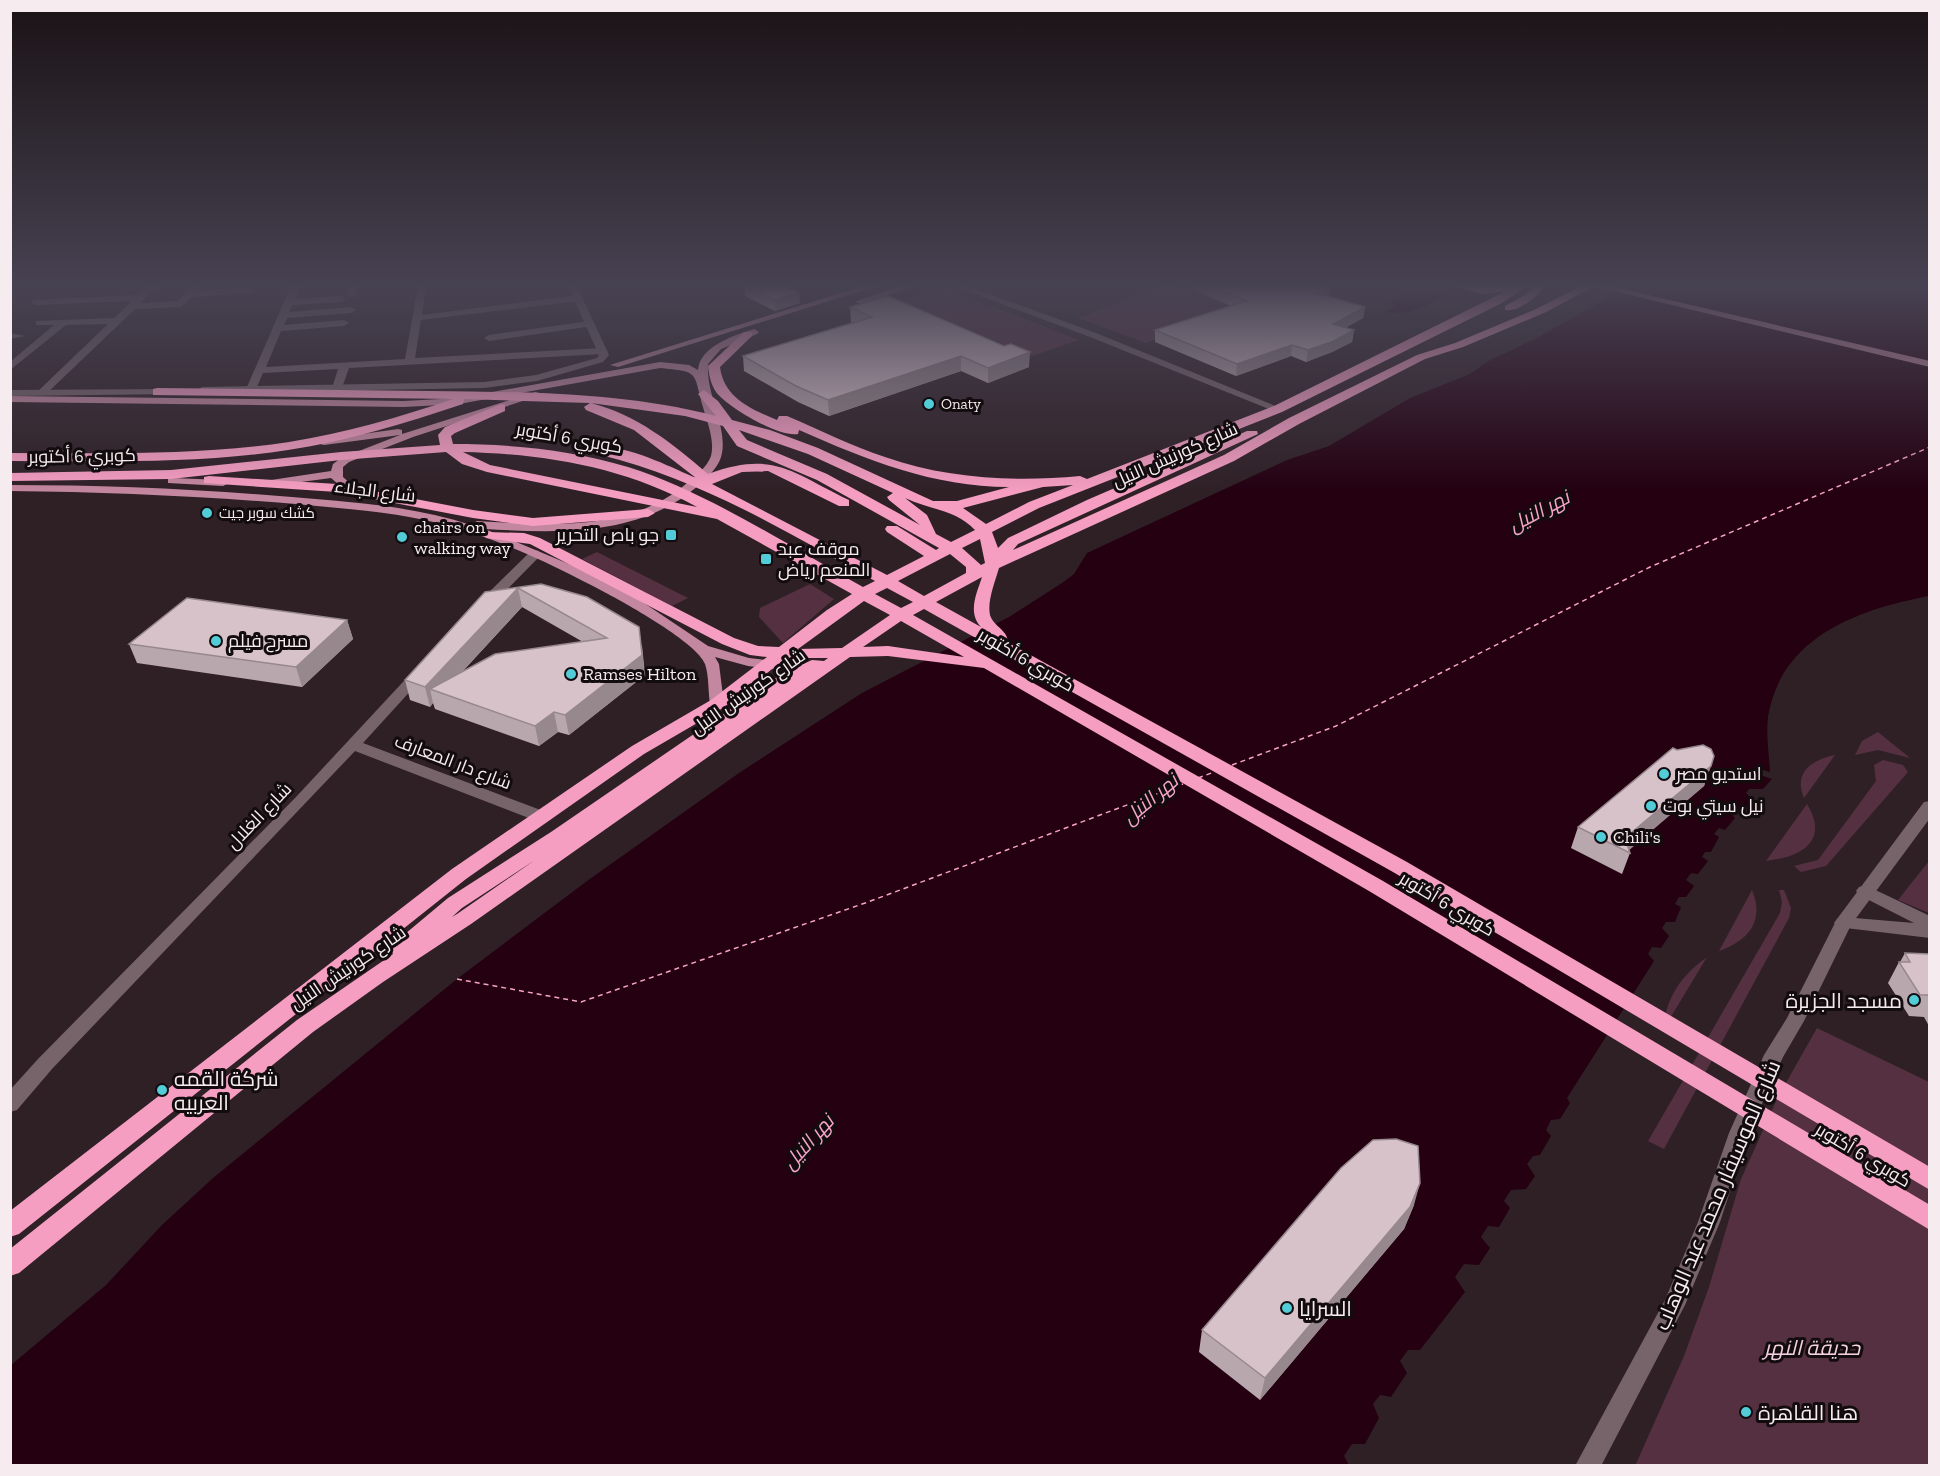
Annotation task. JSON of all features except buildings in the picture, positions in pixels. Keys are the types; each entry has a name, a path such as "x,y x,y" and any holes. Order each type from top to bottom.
{"highway":[{"path":"726,355 714,366 722,393 743,408 870,465 979,524 988,536 993,563"},
{"name":"شارع كورنيش النيل","path":"10,1226 459,874 638,750 711,707 833,613 935,555 1034,505 1278,409 1388,355"},
{"path":"1421,357 1425,355"},
{"name":"شارع كورنيش النيل","path":"10,1265 305,1026 822,671 876,629 973,575 1229,458 1294,421 1428,355"},
{"path":"1384,357 1406,364"},
{"path":"720,387 766,412 866,454 917,471 966,482 1042,483 1100,478"},
{"path":"157,392 535,396 611,401 686,412 791,441 918,500 944,506 1042,483"},
{"path":"704,394 742,443 822,477 929,536 968,560 974,566 973,575"},
{"path":"535,396 592,407 640,426 663,442 720,492"},
{"path":"10,457 182,455 287,446 355,432 459,401"},
{"path":"501,408 461,424 444,435 447,447 454,453 487,468 724,517"},
{"path":"1013,652 983,620 982,596 993,563 1013,541 1026,533 1253,434 1294,421"},
{"name":"كوبري 6 أكتوبر","path":"10,465 156,466 410,437 488,436 560,443 634,458 720,492 1400,867 1929,1180"},
{"name":"كوبري 6 أكتوبر","path":"10,478 164,475 417,447 505,448 584,458 620,467 680,492 995,667 1376,886 1929,1219"},
{"path":"696,483 747,465 771,466 834,497 935,555"},
{"path":"164,475 199,480 337,488 473,514 534,522 648,513"},
{"path":"864,475 926,521 930,528 929,536"},
{"path":"1034,505 1032,516 1037,526 1054,537"},
{"path":"491,535 524,537 576,560 728,642 756,651 781,654 888,651 918,653 995,667"},
{"path":"375,976 408,942 455,903 558,836 789,677 854,652"},
{"path":"711,707 743,709 751,713 744,724"}],"main road":[{"path":"382,508 341,485 336,474 337,466 353,455 431,428 501,408 643,355"},
{"path":"453,523 538,528 589,526 648,513 674,501 714,464 718,450 702,378 703,363 709,355"},
{"path":"1890,355 1929,364"},
{"path":"1911,355 1929,359"},
{"path":"10,399 404,404 459,401 578,378 668,365 689,368 702,378"},
{"path":"287,446 431,428"},
{"name":"شارع الجلاء","path":"10,478 255,483 336,474"},
{"path":"280,500 308,495 326,486 319,481 306,479"},
{"name":"شارع الجلاء","path":"10,488 140,489 382,508 453,523 491,535 535,554 636,604 703,649 730,659 766,666 822,671"},
{"path":"703,649 712,664 711,707"}],"street":[{"path":"10,367 25,355"},
{"path":"41,393 81,355"},
{"path":"252,387 267,355"},
{"path":"410,360 411,355"},
{"path":"261,370 410,360 543,355"},
{"path":"10,393 157,392 338,385 452,386 514,382 600,360 604,355"},
{"path":"1143,355 1278,409"},
{"path":"338,385 345,364"},
{"path":"468,620 535,554"},
{"name":"شارع الغلال","path":"10,1104 45,1064 353,745 429,663"},
{"name":"شارع دار المعارف","path":"353,745 540,816"},
{"name":"شارع الموسيقار محمد عبد الوهاب","path":"1587,1466 1674,1305 1709,1222 1756,1092 1795,1021 1844,923 1865,891 1929,806"},
{"path":"1865,891 1929,924"},
{"path":"1844,923 1893,926 1929,932"}],"green space":[{"path":"597,552 688,598 672,606 582,559"},
{"path":"810,584 834,599 783,643 759,617 760,608"},
{"path":"1878,732 1910,758 1878,750 1855,755 1862,741"},
{"path":"1835,755 1804,798 1801,789 1803,774 1812,764"},
{"path":"1883,760 1903,765 1908,772 1826,866 1801,872 1794,866 1818,860 1876,781 1874,765"},
{"path":"1807,804 1815,828 1813,838 1808,845 1790,856 1766,861"},
{"path":"1929,861 1929,913 1898,900"},
{"path":"1752,890 1756,901 1756,911 1751,928 1738,942 1719,951"},
{"path":"1779,890 1784,890 1791,908 1789,918 1664,1149 1648,1141 1780,913 1782,902"},
{"path":"1707,957 1663,1030 1667,1007 1676,988"},
{"name":"حديقة النهر","path":"1817,1028 1929,1082 1929,1465 1635,1466 1684,1356 1709,1287 1741,1179 1778,1097"}],"water":[{"name":"نهر النيل","path":"1501,355 1929,355 1929,596 1877,609 1851,619 1828,631 1806,647 1789,666 1776,689 1768,717 1770,772 1763,770 1760,775 1772,779 1763,789 1749,789 1746,793 1753,800 1743,810 1734,809 1731,813 1735,818 1725,830 1719,828 1714,834 1719,837 1711,852 1705,852 1702,857 1708,861 1698,874 1691,873 1686,880 1694,886 1686,897 1679,897 1675,904 1681,907 1675,922 1666,922 1662,928 1669,936 1661,948 1652,947 1648,954 1654,961 1567,1098 1570,1103 1560,1119 1551,1120 1546,1130 1551,1136 1540,1155 1533,1156 1527,1164 1535,1176 1526,1189 1511,1190 1504,1201 1510,1208 1499,1227 1488,1226 1481,1237 1490,1248 1479,1265 1464,1264 1455,1277 1465,1292 1420,1350 1408,1350 1400,1361 1407,1373 1391,1397 1380,1395 1373,1404 1379,1418 1365,1444 1352,1444 1344,1456 1349,1465 11,1465 10,1366 106,1285 162,1225 213,1178 457,979 587,881 739,773 862,693 1009,617 1062,583 1074,574 1087,553 1287,460 1329,446 1410,398 1470,374"}],"ferry route":[{"path":"1232,765 1336,726 1650,567 1930,447"},
{"path":"1198,778 1214,772"},
{"path":"457,979 581,1002 868,902 1183,784"}],"place":[{"name":"Onaty","path":"929,404"},
{"name":"كشك سوبر جيت","path":"207,513"},
{"name":"جو باص التحرير","path":"671,535"},
{"name":"chairs on walking way","path":"402,537"},
{"name":"موقف عبد المنعم رياض","path":"766,559"},
{"name":"مسرح فيلم","path":"216,641"},
{"name":"Ramses Hilton","path":"571,674"},
{"name":"استديو مصر","path":"1664,774"},
{"name":"نيل سيتي بوت","path":"1651,806"},
{"name":"Chili's","path":"1601,837"},
{"name":"مسجد الجزيرة","path":"1914,1000"},
{"name":"شركة القمه العربيه","path":"162,1090"},
{"name":"السرايا","path":"1287,1308"},
{"name":"هنا القاهرة","path":"1746,1412"}]}
